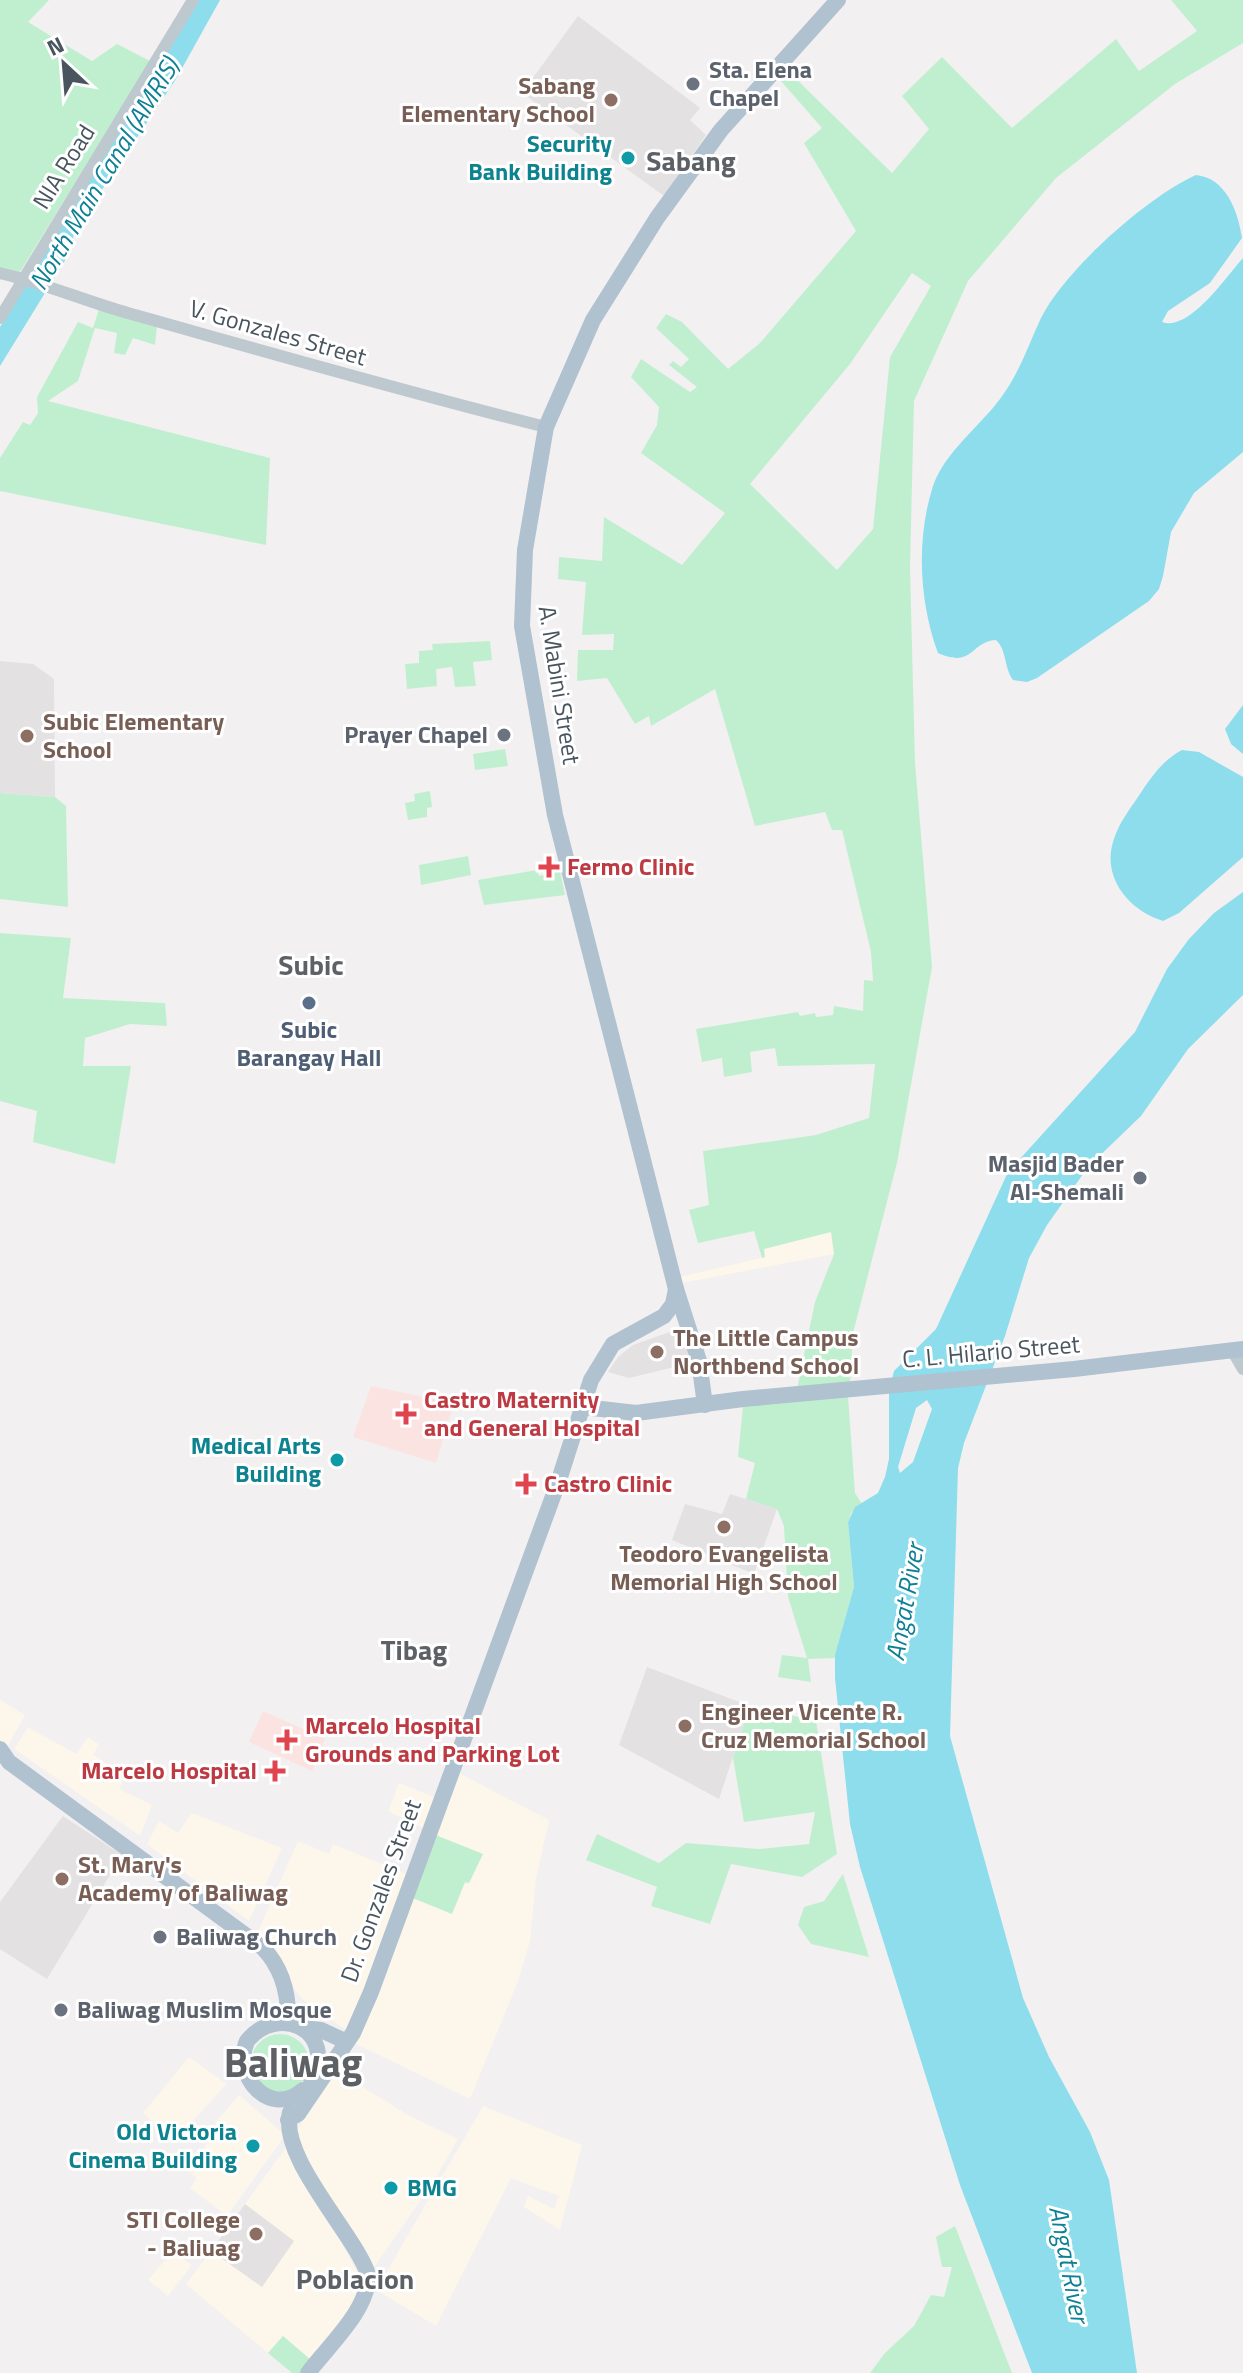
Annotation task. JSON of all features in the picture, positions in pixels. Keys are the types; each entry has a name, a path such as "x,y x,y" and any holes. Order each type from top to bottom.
{"main road":[{"name":"A. Mabini Street","path":"705,1405 699,1361 676,1289 560,837 526,660 522,590 530,510 546,427 593,320 672,196 721,130 838,0"},
{"name":"Dr. Gonzales Street","path":"288,2120 298,2114 353,2033 387,1951 602,1358 613,1344 664,1316 673,1304 676,1289"},
{"name":"C. L. Hilario Street","path":"584,1407 636,1413 743,1399 1074,1369 1238,1350"},
{"path":"0,1748 9,1762 258,1944 280,1972 295,2025 314,2040 319,2057 288,2120 290,2135 310,2178 368,2274 367,2290 357,2309 308,2373"},
{"path":"288,2120 255,2089 243,2070 244,2047 260,2027 295,2025 321,2030 345,2041"},
{"path":"265,2096 286,2098 303,2090"}],"street":[{"name":"NIA Road","path":"0,318 193,0"},
{"name":"V. Gonzales Street","path":"0,273 54,286 123,312 236,344 546,427"},
{"path":"1238,1350 1243,1369"}],"shaded area":[{"name":"Sabang Elementary School","path":"578,16 700,108 690,120 706,135 664,196 522,93"},
{"name":"Subic Elementary School","path":"0,661 33,664 54,679 55,797 0,793"},
{"path":"831,1231 834,1254 682,1283 680,1277 765,1257 763,1249"},
{"name":"The Little Campus Northbend School","path":"684,1327 695,1362 629,1378 608,1372 618,1357 633,1345"},
{"name":"Castro Maternity and General Hospital","path":"371,1386 454,1403 436,1463 353,1437"},
{"name":"Teodoro Evangelista Memorial High School","path":"730,1494 777,1509 754,1574 672,1540 685,1504 722,1514"},
{"name":"Engineer Vicente R. Cruz Memorial School","path":"647,1667 750,1706 719,1799 619,1745"},
{"path":"0,1700 25,1715 8,1746 0,1740"},
{"name":"Marcelo Hospital Grounds and Parking Lot","path":"263,1711 325,1739 312,1771 249,1742"},
{"path":"28,1727 76,1754 88,1737 99,1744 93,1755 127,1775 119,1789 152,1805 140,1836 14,1749"},
{"path":"455,1771 549,1820 536,1879 530,1941 518,1981 470,2099 352,2042 410,1897 469,1883 483,1854 433,1834"},
{"path":"399,1783 434,1797 423,1828 388,1811"},
{"path":"192,1813 282,1848 249,1921 147,1844 159,1821 178,1833"},
{"name":"St. Mary's Academy of Baliwag","path":"63,1816 122,1855 47,1979 0,1949 0,1902"},
{"path":"298,1841 329,1854 333,1844 406,1874 348,2031 302,1999 256,1936"},
{"path":"189,2057 227,2084 174,2141 143,2113"},
{"path":"339,2072 408,2115 458,2139 433,2183 374,2267 323,2190 295,2133 333,2074"},
{"path":"239,2095 283,2133 283,2138 227,2216 190,2188 197,2178 187,2170 220,2127 215,2123"},
{"path":"483,2106 582,2145 560,2230 524,2207 528,2196 554,2209 559,2196 511,2178 436,2326 376,2290"},
{"path":"288,2145 361,2279 353,2305 311,2360 283,2336 268,2353 186,2284 211,2251 262,2286 294,2241 245,2204"},
{"path":"245,2204 294,2241 262,2287 211,2251"},
{"path":"173,2251 192,2265 168,2296 148,2280"}],"green space":[{"path":"0,0 49,0 28,22 92,61 117,44 150,61 20,272 0,267"},
{"path":"1171,0 1243,0 1243,43 1175,84 1056,178 968,281 914,401 910,567 915,763 932,967 897,1163 853,1333 850,1384 797,1389 815,1302 834,1254 831,1232 764,1249 765,1257 762,1258 754,1231 698,1243 689,1210 709,1205 703,1151 816,1135 869,1118 875,1064 778,1066 775,1048 750,1052 752,1072 724,1077 722,1058 702,1062 696,1029 798,1012 800,1016 815,1013 816,1017 833,1015 834,1006 863,1011 864,980 873,981 871,952 842,830 832,830 825,812 755,826 715,689 651,726 649,716 635,724 607,678 577,681 578,650 613,650 614,634 582,635 586,582 558,579 559,557 602,561 604,517 682,565 725,513 641,453 657,425 659,407 631,377 641,359 690,392 697,387 669,365 673,361 681,367 689,359 656,328 666,314 682,322 728,369 760,343 856,231 804,143 822,128 774,73 782,65 892,173 929,129 902,96 942,57 1012,128 1116,39 1139,71 1197,31","holes":["912,273 931,286 890,357 873,529 837,570 750,484 850,364"]},
{"path":"99,309 157,326 155,345 133,338 125,355 114,353 117,333 95,328 78,381 48,401 270,458 266,545 0,491 0,458 23,422 30,425 38,413 37,397 78,322 93,328"},
{"path":"490,641 492,660 473,662 476,686 455,687 452,667 436,669 437,686 407,689 405,664 419,663 419,651 433,650 432,644"},
{"path":"505,749 508,766 475,770 473,754"},
{"path":"430,791 432,807 427,808 427,817 408,820 405,803 415,801 414,794"},
{"path":"0,793 55,797 66,806 68,907 0,899"},
{"path":"468,856 471,875 421,885 419,865"},
{"path":"537,870 539,876 560,871 565,895 484,905 478,880"},
{"path":"0,933 71,938 63,998 165,1003 167,1026 130,1024 85,1038 83,1066 131,1066 115,1164 33,1142 37,1111 0,1101"},
{"path":"848,1396 855,1493 862,1504 851,1513 848,1522 854,1587 835,1658 808,1659 811,1682 778,1677 782,1655 807,1658 788,1597 784,1526 777,1509 746,1499 755,1463 738,1457 743,1406"},
{"path":"750,1706 816,1721 837,1854 802,1877 731,1864 710,1924 651,1906 657,1887 586,1860 597,1834 659,1863 686,1843 759,1849 809,1844 815,1812 744,1822 733,1758"},
{"path":"433,1834 483,1854 469,1883 465,1882 452,1914 410,1897"},
{"path":"843,1874 869,1957 811,1944 798,1925 804,1907 824,1901"},
{"path":"280,2034 301,2042 309,2063 301,2084 280,2092 259,2084 251,2063 259,2042"},
{"path":"955,2226 1012,2373 870,2373 885,2353 914,2326 931,2295 944,2297 952,2267 942,2267 936,2237"},
{"path":"283,2336 311,2360 302,2373 292,2373 268,2353"}],"water":[{"name":"North Main Canal (AMRIS)","path":"197,0 220,0 176,79 75,230 69,254 0,366 0,327"},
{"path":"1196,175 1206,177 1223,189 1234,207 1242,238 1210,283 1168,311 1162,322 1173,323 1195,311 1243,258 1243,452 1194,493 1171,532 1159,589 1149,601 1037,678 1027,682 1013,680 996,640 958,658 938,653 927,612 922,548 928,506 938,474 1007,389 1041,318 1068,278 1132,217 1176,185"},
{"path":"1243,705 1243,754 1231,744 1225,729"},
{"path":"1182,750 1199,752 1243,777 1243,857 1179,913 1163,921 1140,910 1122,892 1115,881 1111,856 1115,835 1128,811 1158,769"},
{"name":"Angat River","path":"1243,892 1243,995 1188,1049 1141,1116 1088,1167 1047,1225 1029,1258 958,1468 950,1736 1023,1998 1049,2057 1090,2132 1109,2180 1137,2373 1032,2373 960,2185 860,1867 850,1824 835,1678 835,1655 854,1587 848,1522 855,1507 878,1493 885,1477 889,1459 889,1391 894,1371 936,1329 1008,1172 1135,1032 1167,969 1189,939 1214,913","holes":["927,1400 932,1409 913,1462 900,1473 898,1467 916,1408"]}],"place":[{"name":"Sta. Elena Chapel","path":"693,84"},
{"name":"Sabang Elementary School","path":"611,100"},
{"name":"Security Bank Building","path":"628,158"},
{"name":"Prayer Chapel","path":"504,735"},
{"name":"Subic Elementary School","path":"27,736"},
{"name":"Fermo Clinic","path":"549,867"},
{"name":"Subic Barangay Hall","path":"309,1003"},
{"name":"Masjid Bader Al-Shemali","path":"1140,1178"},
{"name":"The Little Campus Northbend School","path":"657,1352"},
{"name":"Castro Maternity and General Hospital","path":"406,1414"},
{"name":"Medical Arts Building","path":"337,1460"},
{"name":"Castro Clinic","path":"526,1484"},
{"name":"Teodoro Evangelista Memorial High School","path":"724,1527"},
{"name":"Engineer Vicente R. Cruz Memorial School","path":"685,1726"},
{"name":"Marcelo Hospital Grounds and Parking Lot","path":"287,1740"},
{"name":"Marcelo Hospital","path":"275,1771"},
{"name":"St. Mary's Academy of Baliwag","path":"62,1879"},
{"name":"Baliwag Church","path":"160,1937"},
{"name":"Baliwag Muslim Mosque","path":"61,2010"},
{"name":"Old Victoria Cinema Building","path":"253,2146"},
{"name":"BMG","path":"391,2188"},
{"name":"STI College - Baliuag","path":"256,2234"}],"district":[{"name":"Sabang","path":"691,161"},
{"name":"Subic","path":"311,965"},
{"name":"Tibag","path":"414,1650"},
{"name":"Baliwag","path":"293,2063"},
{"name":"Poblacion","path":"355,2279"}]}
